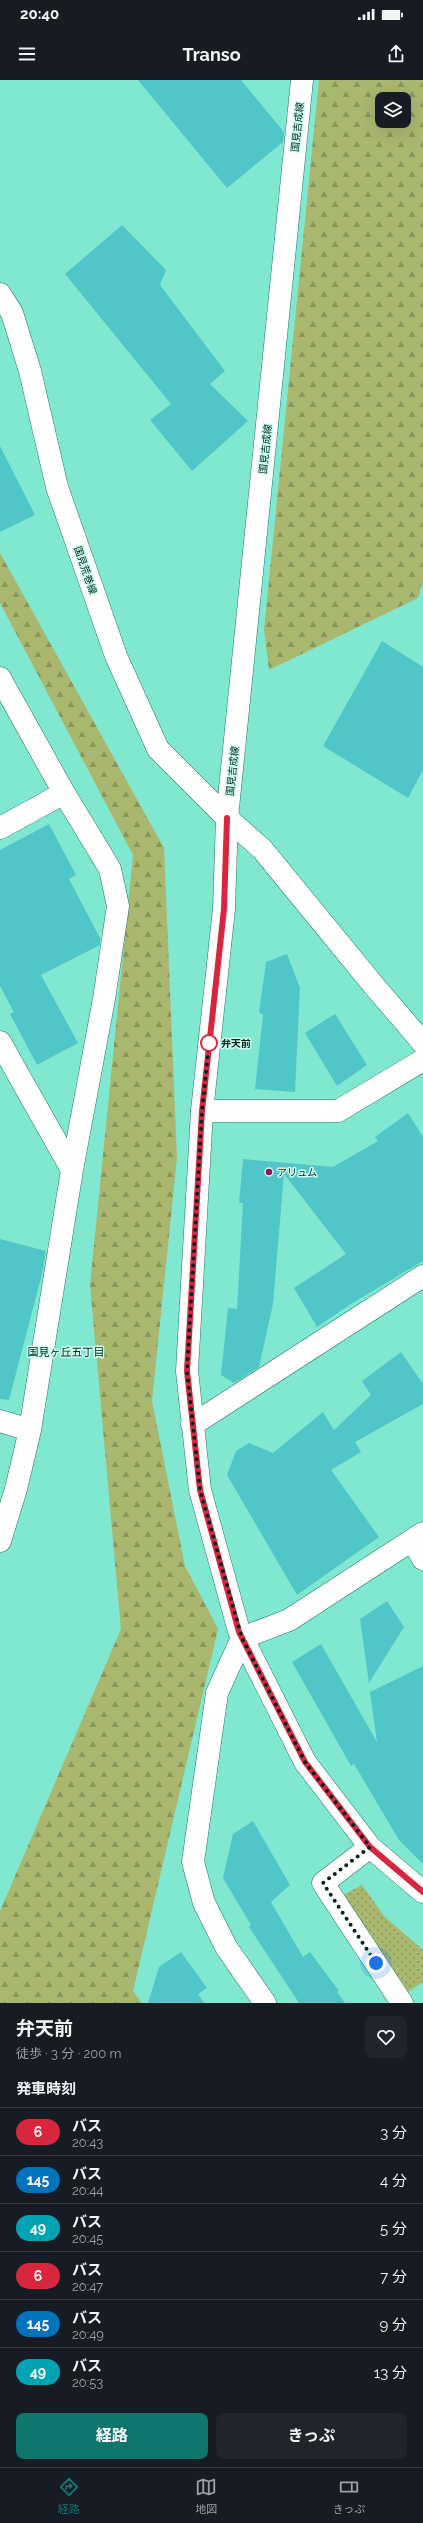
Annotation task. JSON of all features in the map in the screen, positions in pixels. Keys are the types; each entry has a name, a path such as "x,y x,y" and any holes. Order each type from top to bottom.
{"street":[{"name":"国見吉成線","path":"302,80 227,818 224,909 202,1111 187,1371 200,1490 242,1638 305,1762 370,1847 423,1892"},
{"name":"国見荒巻線","path":"0,294 12,313 30,372 57,487 116,656 158,750 227,818 262,849 375,987 423,1042"},
{"path":"0,678 64,793 110,869 118,906 104,998 72,1170 30,1430 16,1489 0,1541"},
{"path":"0,828 64,793"},
{"path":"0,1042 72,1170"},
{"path":"202,1111 338,1112 423,1060"},
{"path":"192,1425 423,1276"},
{"path":"0,1421 30,1430"},
{"path":"265,2003 226,1947 204,1903 193,1862 218,1693 242,1638 289,1620 417,1536 423,1559"},
{"path":"370,1847 323,1883 402,2003"}],"green space":[{"path":"319,80 423,80 423,581 418,598 269,670 264,630"},
{"path":"0,553 164,848 177,1158 152,1401 185,1566 218,1629 133,1991 142,2003 0,2003 0,1911 121,1629 90,1285 133,855 0,603"},
{"path":"362,1885 385,1917 423,1950 423,1982 406,1993 341,1896"}],"building":[{"path":"138,80 241,80 284,132 283,142 227,188"},
{"path":"122,225 166,270 160,285 225,371 210,384 248,421 192,471 150,420 171,404 65,274"},
{"path":"0,446 35,515 0,532"},
{"path":"382,641 423,667 423,770 408,798 323,746"},
{"path":"49,824 76,875 69,879 100,938 100,945 41,975 78,1043 37,1065 10,1014 14,1012 0,986 0,850"},
{"path":"287,954 300,988 295,1092 255,1089 263,1015 259,1012 266,962"},
{"path":"335,1014 367,1065 337,1086 305,1033"},
{"path":"408,1113 423,1137 423,1261 351,1304 317,1327 294,1288 346,1254 284,1174 273,1304 259,1367 234,1383 221,1375 228,1308 237,1309 243,1203 239,1203 243,1159 333,1167 378,1141 375,1137"},
{"path":"0,1239 46,1251 42,1274 9,1400 0,1399"},
{"path":"401,1352 423,1384 423,1404 355,1442 361,1452 331,1470 379,1537 297,1595 227,1475 236,1451 249,1443 273,1453 323,1412 334,1430 371,1395 362,1381"},
{"path":"387,1601 404,1627 369,1683 360,1619"},
{"path":"321,1644 377,1742 370,1692 423,1666 423,1864 399,1840 354,1764 351,1766 292,1662"},
{"path":"253,1821 290,1885 271,1902 303,1957 310,1952 339,1991 337,1992 345,2003 299,2003 249,1927 251,1925 223,1878 233,1834"},
{"path":"181,1952 207,1988 198,1994 204,2003 148,2003 159,1967"}],"bus line":[{"name":"6","path":"227,818 224,909 202,1111 187,1371 200,1490 239,1632 305,1762 370,1847 423,1892"}],"place":[{"name":"弁天前","path":"209,1043"},
{"name":"アリュム","path":"269,1172"}],"district":[{"name":"国見ヶ丘五丁目","path":"66,1352"}],"route":[{"path":"209,1043 202,1111 187,1371 200,1490 239,1632 305,1762 370,1847 323,1883 376,1963"}]}
